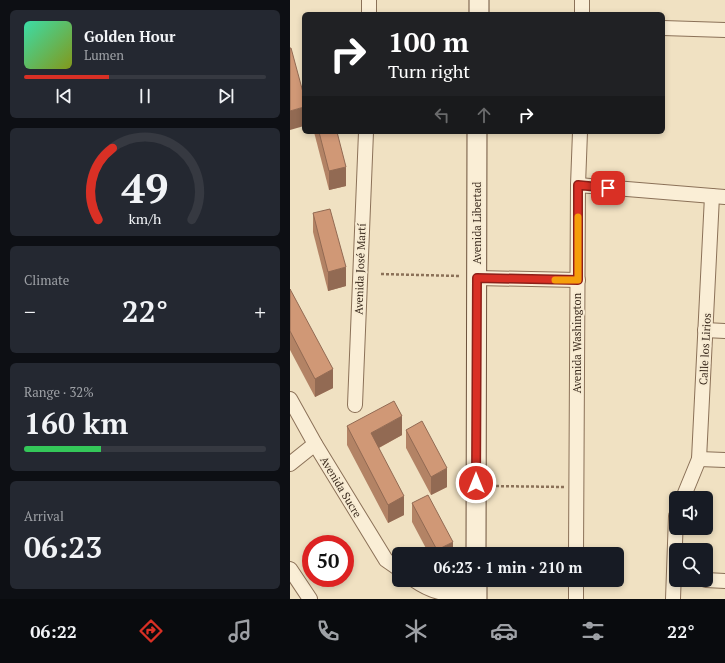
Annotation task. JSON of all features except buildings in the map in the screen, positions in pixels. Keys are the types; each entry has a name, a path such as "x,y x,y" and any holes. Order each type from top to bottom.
{"main road":[{"path":"479,0 479,12"},
{"name":"Avenida Libertad","path":"476,547 470,277 478,134"}],"street":[{"path":"369,0 369,12"},
{"path":"582,0 582,12"},
{"path":"665,28 725,30"},
{"name":"Avenida José Martí","path":"355,405 366,134"},
{"name":"Avenida Washington","path":"576,547 578,185 580,134"},
{"path":"578,185 718,197"},
{"name":"Calle los Lirios","path":"686,491 699,459 705,330 718,197"},
{"path":"470,277 578,280"},
{"path":"705,330 725,331"},
{"name":"Avenida Sucre","path":"290,400 314,444 386,560 392,564"},
{"path":"290,464 314,444"},
{"path":"699,459 725,460"},
{"path":"290,569 310,599"},
{"path":"713,580 725,581"},
{"path":"424,587 443,594 477,591"},
{"path":"576,587 576,599"},
{"path":"673,599 674,587"}],"path":[{"path":"381,274 470,277"},
{"path":"486,486 564,487"}],"slow traffic":[{"path":"555,280 578,280 578,217"}],"route":[{"path":"476,483 477,278 578,280 578,185 608,188"}]}
